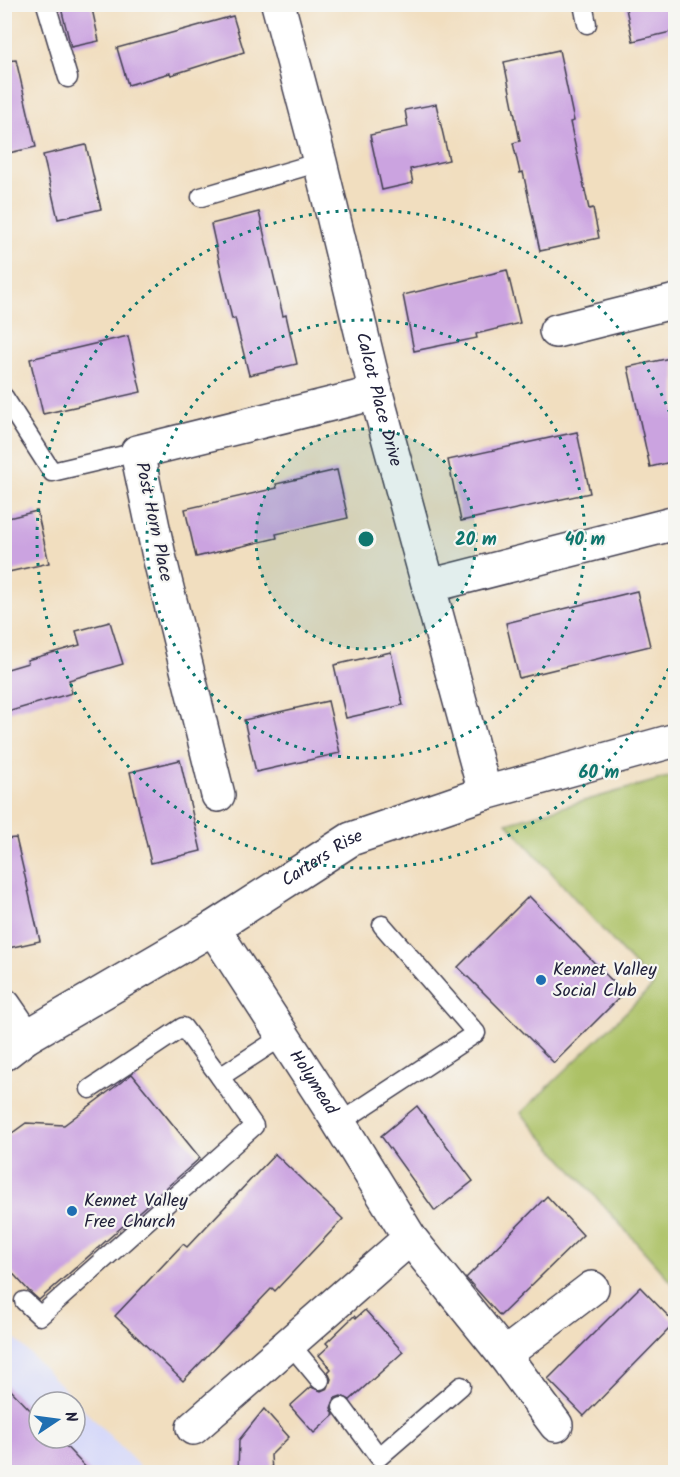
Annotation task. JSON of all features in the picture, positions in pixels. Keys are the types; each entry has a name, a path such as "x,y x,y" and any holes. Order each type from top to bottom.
{"street":[{"name":"Calcot Place Drive","path":"278,4 320,162 376,393 484,793"},
{"path":"556,331 675,301"},
{"name":"Post Horn Place","path":"218,795 157,547 137,452 376,393"},
{"path":"429,586 675,523"},
{"name":"Carters Rise","path":"15,1045 213,928 351,839 484,793 675,740"},
{"name":"Holymead","path":"213,928 339,1122 410,1238 504,1355 556,1425"},
{"path":"4,1005 15,1045"},
{"path":"193,1428 410,1238"},
{"path":"504,1355 592,1288"}],"lane":[{"path":"46,4 68,78"},
{"path":"583,4 587,24"},
{"path":"201,197 320,162"},
{"path":"4,397 52,472 137,452"},
{"path":"339,1122 476,1033 382,924"},
{"path":"24,1301 40,1316 254,1126 183,1027 90,1089"},
{"path":"220,1077 283,1036"},
{"path":"290,1344 320,1380"},
{"path":"342,1407 379,1457 461,1386"}],"shaded area":[{"path":"5,1328 65,1390 27,1390 27,1450 87,1450 87,1412 145,1472 5,1472"}],"green space":[{"path":"676,775 675,1286 521,1113 653,986 507,823"}],"building":[{"path":"60,4 91,4 99,41 71,47"},
{"path":"625,4 675,4 675,31 633,41"},
{"path":"233,16 244,52 171,75 170,73 128,85 117,48"},
{"path":"559,50 574,121 570,122 589,209 593,208 599,238 540,251 523,172 520,173 513,143 520,141 504,62"},
{"path":"16,60 36,147 4,154 4,61"},
{"path":"436,104 449,160 410,169 413,183 382,190 370,135 408,127 405,110"},
{"path":"86,145 101,209 58,219 43,155"},
{"path":"259,212 283,316 286,315 297,364 249,375 235,318 232,319 211,224"},
{"path":"507,270 520,323 476,334 477,338 414,351 403,295"},
{"path":"128,336 141,392 43,414 30,359"},
{"path":"675,357 675,461 650,467 628,367"},
{"path":"577,432 590,493 461,521 448,460"},
{"path":"337,470 348,518 276,534 277,538 196,557 185,509 277,488 276,484"},
{"path":"37,511 49,563 4,573 4,519"},
{"path":"637,591 650,646 519,678 506,623"},
{"path":"110,622 123,664 69,680 72,693 4,713 4,670 28,663 27,660 80,645 76,631"},
{"path":"391,652 403,705 346,718 334,665"},
{"path":"328,701 340,753 256,772 244,720"},
{"path":"180,760 201,851 151,863 130,772"},
{"path":"16,838 40,941 4,949 4,839"},
{"name":"Kennet Valley Social Club","path":"529,896 624,993 554,1063 458,967"},
{"name":"Kennet Valley Free Church","path":"132,1074 200,1158 39,1300 4,1264 4,1139 26,1123 64,1125"},
{"path":"417,1106 473,1181 435,1211 381,1136"},
{"path":"275,1154 343,1219 275,1291 272,1288 183,1381 115,1316 183,1244 187,1247"},
{"path":"547,1196 583,1235 500,1316 466,1278"},
{"path":"640,1287 675,1323 584,1416 548,1379"},
{"path":"365,1310 403,1352 350,1400 341,1396 335,1398 331,1408 334,1415 314,1433 290,1406 311,1387 321,1391 328,1388 331,1379 328,1372 331,1369 319,1355 329,1346 326,1343 354,1316 356,1318"},
{"path":"4,1383 27,1407 27,1450 69,1450 91,1473 4,1473"},
{"path":"264,1409 289,1437 271,1455 272,1473 238,1473 239,1440"}],"place":[{"name":"Kennet Valley Social Club","path":"541,980"},
{"name":"Kennet Valley Free Church","path":"72,1211"}]}
